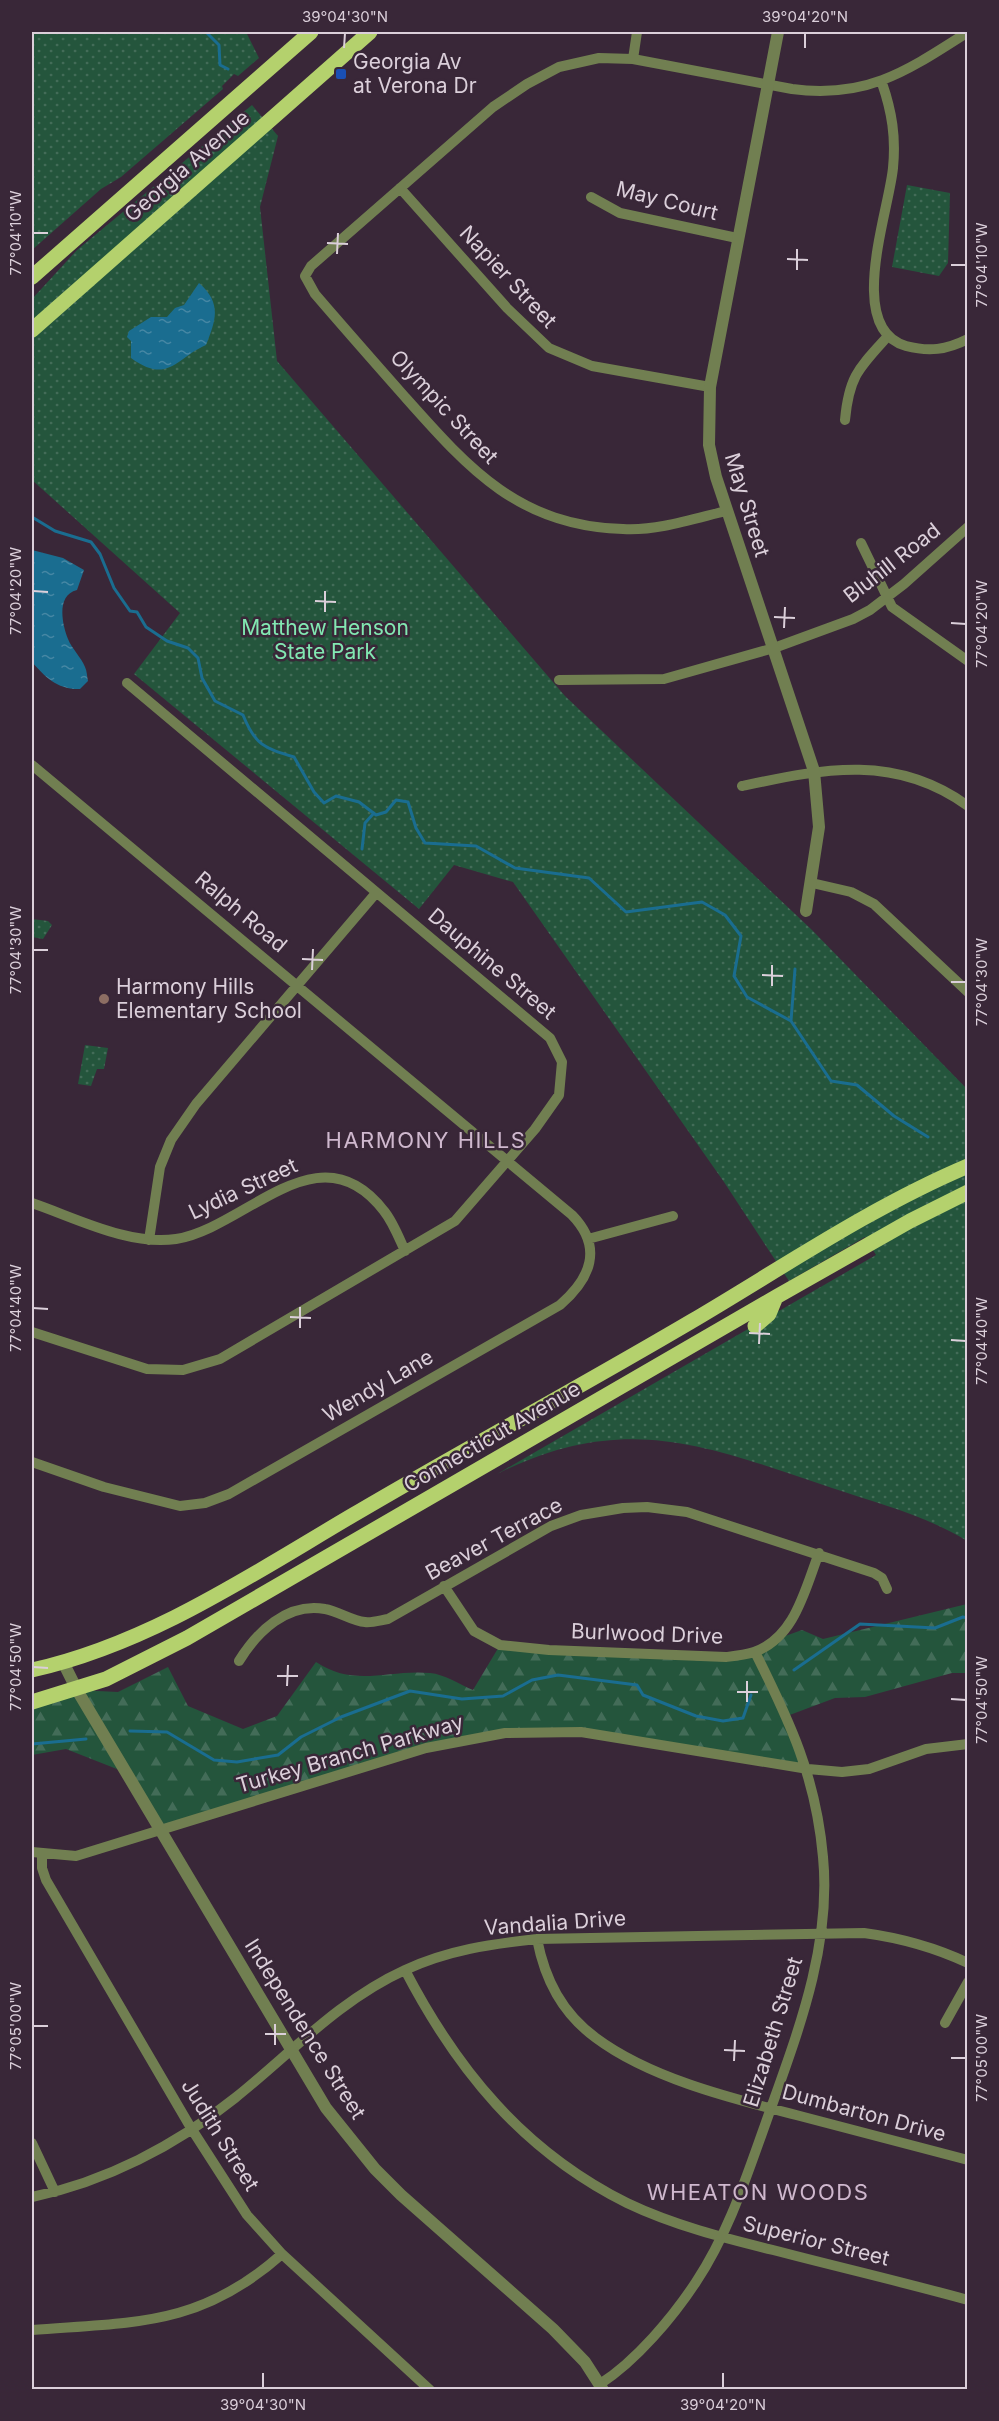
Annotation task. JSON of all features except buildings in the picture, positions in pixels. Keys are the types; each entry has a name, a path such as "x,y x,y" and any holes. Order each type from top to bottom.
{"main road":[{"name":"Georgia Avenue","path":"32,277 311,32"},
{"name":"Georgia Avenue","path":"32,330 370,32"},
{"name":"Connecticut Avenue","path":"32,1670 63,1662 119,1642 209,1599 686,1325 895,1200 968,1166"},
{"name":"Connecticut Avenue","path":"32,1702 77,1690 106,1679 200,1630 782,1293 910,1221 968,1192"},
{"path":"755,1326 769,1314 782,1293"},
{"path":"686,1325 696,1343"}],"street":[{"path":"633,58 637,32"},
{"name":"May Street","path":"778,32 710,387 709,445 726,511 814,771 819,827 806,911"},
{"path":"400,188 493,107 527,84 569,65 599,58 633,58 809,91 854,88 882,83 968,32"},
{"path":"882,83 891,110 895,135 893,170 872,291 875,313 888,336 900,344 934,350 968,339"},
{"name":"Olympic Street","path":"400,188 311,266 305,276 315,294 458,457 486,482 528,508 578,524 624,530 670,524 726,511"},
{"name":"Napier Street","path":"400,188 507,308 549,348 592,366 710,387"},
{"name":"May Court","path":"591,196 620,213 737,238"},
{"path":"845,420 847,392 853,378 888,336"},
{"name":"Bluhill Road","path":"559,680 664,679 774,648 853,619 870,610 904,584 968,527"},
{"path":"861,543 886,596 897,611 968,661"},
{"name":"Dauphine Street","path":"32,1332 147,1369 183,1370 220,1359 455,1221 535,1129 559,1095 562,1062 550,1038 127,683"},
{"name":"Ralph Road","path":"32,765 507,1161"},
{"path":"742,786 814,771 849,768 890,771 927,782 968,806"},
{"path":"812,883 851,892 874,904 966,989"},
{"path":"149,1240 160,1167 171,1140 196,1104 376,893"},
{"path":"507,1161 572,1215 588,1239 673,1216"},
{"name":"Lydia Street","path":"32,1203 149,1240 199,1234 296,1181 328,1178 345,1181 367,1192 385,1212 405,1251"},
{"name":"Wendy Lane","path":"32,1462 115,1490 180,1506 205,1503 230,1494 560,1305 579,1288 586,1274 590,1256 588,1239"},
{"name":"Beaver Terrace","path":"239,1661 254,1638 287,1614 309,1607 327,1609 364,1622 388,1619 550,1526 580,1515 622,1508 647,1507 687,1512 819,1553 874,1573 882,1578 887,1589"},
{"name":"Burlwood Drive","path":"444,1586 474,1631 500,1645 549,1650 726,1657 755,1652 773,1641 792,1622 819,1553"},
{"name":"Elizabeth Street","path":"602,2386 672,2315 697,2282 737,2202 806,2006 820,1933 823,1858 808,1769 787,1716 755,1652"},
{"name":"Independence Street","path":"63,1662 77,1690 326,2108 375,2169 401,2195 553,2329 602,2386"},
{"name":"Turkey Branch Parkway","path":"37,1853 76,1856 426,1748 505,1733 581,1732 808,1769 842,1772 869,1769 926,1749 968,1744"},
{"name":"Judith Street","path":"37,1853 46,1880 191,2128 247,2215 282,2254 430,2390"},
{"name":"Vandalia Drive","path":"32,2197 55,2192 121,2169 191,2128 233,2100 346,2004 405,1970 442,1955 485,1944 537,1939 864,1933 901,1938 968,1963"},
{"name":"Dumbarton Drive","path":"537,1939 543,1969 554,1992 577,2021 596,2039 678,2080 720,2095 968,2160"},
{"name":"Superior Street","path":"405,1970 429,2016 467,2073 496,2107 535,2142 575,2172 626,2202 721,2237 968,2300"},
{"path":"945,2023 968,1982"},
{"path":"32,2143 55,2192"},
{"path":"32,2330 142,2321 184,2313 213,2302 238,2288 282,2254"}],"green space":[{"path":"32,32 246,32 259,58 238,76 234,74 222,86 223,89 121,177 101,189 32,250"},
{"name":"Matthew Henson State Park","path":"252,105 278,136 260,207 277,361 565,696 812,930 967,1089 967,1541 919,1517 884,1505 745,1459 705,1448 666,1441 626,1439 586,1443 543,1455 497,1474 876,1255 865,1237 789,1281 724,1182 513,882 454,865 419,909 134,674 180,613 32,480 32,299 77,250"},
{"path":"907,185 950,193 948,263 939,276 892,267"},
{"path":"32,919 48,921 52,925 43,939 32,937"},
{"path":"85,1045 108,1048 104,1069 97,1069 91,1086 78,1084"},
{"path":"967,1604 967,1673 952,1673 865,1697 835,1698 787,1716 808,1769 581,1732 465,1739 161,1829 127,1773 66,1749 32,1755 32,1702 77,1690 118,1692 168,1667 188,1706 243,1729 277,1716 316,1662 330,1670 358,1676 430,1673 473,1690 500,1645 726,1657 802,1630 823,1639"}],"water":[{"path":"199,283 211,298 215,312 206,345 163,369 144,366 131,358 131,341 127,337 129,331 151,317 167,317 175,308 184,305"},
{"path":"32,550 63,558 84,570 77,590 66,598 62,611 68,639 86,670 88,681 80,689 59,685 32,662"}],"waterway":[{"path":"206,32 219,45 220,65 228,69"},
{"path":"32,517 55,531 91,542 100,554 114,588 130,611 137,612 146,627 167,641 188,648 198,658 202,678 215,701 243,715 252,733 262,744 294,757 314,792 324,803 336,796 359,802 376,815 386,812 396,800 408,802 416,828 425,843 476,846 515,868 589,878 626,912 702,902 725,915 741,936 734,976 747,997 791,1021 831,1081 857,1085 894,1116 928,1137"},
{"path":"362,849 365,823 374,813"},
{"path":"791,1021 795,969"},
{"path":"794,1670 860,1624 935,1628 963,1617 968,1618"},
{"path":"130,1731 167,1732 214,1760 237,1762 278,1755 301,1737 341,1717 410,1691 462,1699 503,1696 532,1680 558,1675 637,1685 643,1695 696,1716 723,1721 743,1718 751,1695"},
{"path":"32,1744 86,1739"}],"place":[{"name":"Georgia Av at Verona Dr","path":"341,74"},
{"name":"Harmony Hills Elementary School","path":"104,999"}],"district":[{"name":"HARMONY HILLS","path":"426,1140"},
{"name":"WHEATON WOODS","path":"758,2192"}]}
